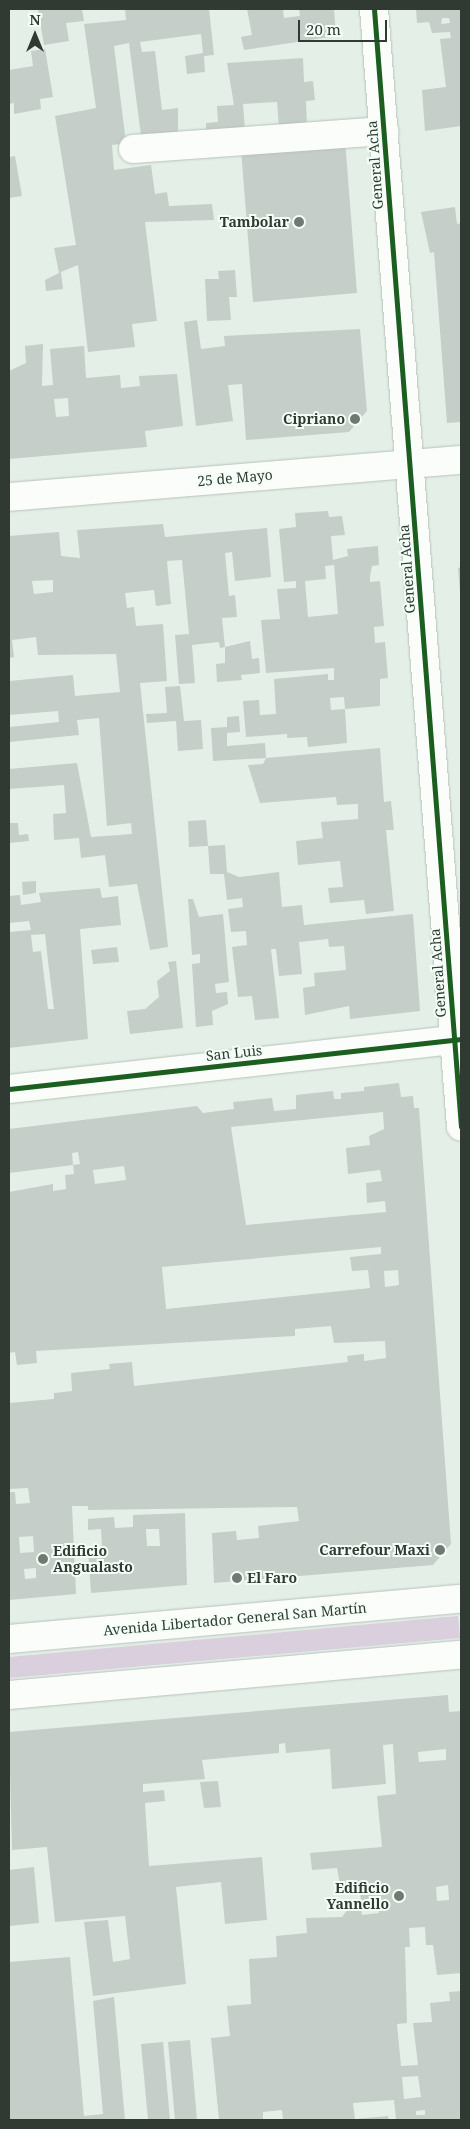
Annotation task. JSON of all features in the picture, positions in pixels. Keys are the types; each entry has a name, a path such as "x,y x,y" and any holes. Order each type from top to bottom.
{"street":[{"name":"General Acha","path":"374,9 458,1040 461,1127"},
{"path":"133,149 384,131"},
{"name":"25 de Mayo","path":"9,497 461,460"},
{"name":"San Luis","path":"9,1089 458,1040"},
{"name":"Avenida Libertador General San Martín","path":"9,1639 461,1599"},
{"path":"9,1695 461,1655"}],"shaded area":[{"path":"458,1616 460,1638 9,1678 9,1657"}],"building":[{"path":"38,9 82,9 84,21 66,23 69,41 44,45"},
{"path":"125,9 209,9 214,55 204,56 205,72 187,74 185,56 203,53 201,34 140,42 142,52 155,51 162,110 178,108 178,135 141,136 129,43 114,46 126,143 112,145 114,170 151,165 155,194 167,192 169,206 212,204 214,220 145,222 157,321 132,324 135,347 88,352 78,265 61,272 63,289 46,291 45,280 59,273 54,248 76,245 55,116 96,108 84,24 126,20"},
{"path":"247,9 283,9 284,18 300,16 299,9 334,9 336,36 244,50 241,37 252,35"},
{"path":"416,9 461,9 461,126 425,131 422,90 446,87 440,39 451,38 450,32 432,33 429,22 417,23","holes":["442,18 449,18 450,23 441,24"]},
{"path":"45,49 53,97 40,99 41,109 14,114 14,103 9,104 9,70 33,66 31,51"},
{"path":"303,58 304,82 313,81 315,100 306,101 307,127 279,128 277,102 243,104 245,130 206,132 206,123 218,122 217,106 234,105 227,63"},
{"name":"Tambolar","path":"345,140 357,293 253,302 241,149"},
{"path":"15,156 22,196 9,198 9,157"},
{"path":"455,207 457,224 461,223 461,422 447,423 434,252 430,253 421,212"},
{"path":"235,270 237,297 229,297 231,320 207,321 205,279 219,279 218,271"},
{"path":"197,320 201,349 225,346 224,336 360,329 367,411 349,432 246,440 242,384 228,385 233,421 196,426 184,322"},
{"path":"43,344 42,386 53,385 50,349 84,346 86,378 120,375 121,388 140,386 139,376 177,374 183,426 145,431 147,447 9,459 9,371 26,363 25,346","holes":["68,398 69,416 56,417 54,399"]},
{"path":"328,511 329,517 342,516 345,535 331,536 333,560 348,556 347,549 378,546 379,565 372,566 370,582 380,581 384,626 374,627 375,643 385,642 388,678 380,679 380,706 345,709 347,743 308,747 307,737 287,738 287,734 246,737 243,701 259,700 260,715 276,714 274,679 328,674 328,680 334,680 334,668 266,673 261,620 280,619 277,589 296,588 296,581 284,582 279,529 296,527 295,513","holes":["334,565 338,614 308,617 305,581 326,579 325,566","344,697 345,709 331,710 330,698"]},
{"path":"163,524 165,537 267,528 271,577 235,581 232,552 225,553 229,596 235,595 237,617 222,618 225,647 220,648 219,642 192,645 195,683 179,684 175,635 189,634 182,560 167,561 171,604 156,606 154,590 125,593 127,608 134,607 136,626 163,624 167,681 140,683 168,947 150,950 137,884 109,887 105,855 81,858 79,838 54,840 53,814 66,813 64,785 9,789 9,769 77,763 91,837 132,834 131,823 107,826 99,718 77,720 79,735 9,742 9,727 59,722 58,711 9,715 9,681 73,675 75,696 120,692 116,654 38,655 36,637 12,640 14,657 9,658 9,536 59,532 61,556 80,558 77,530","holes":["53,580 53,592 34,594 32,581"]},
{"path":"461,567 461,592 460,592 458,568"},
{"path":"250,641 252,659 259,658 260,673 241,675 242,680 217,682 216,664 225,663 225,647"},
{"path":"180,686 184,721 201,720 203,749 178,751 176,721 147,723 146,714 167,713 165,687"},
{"path":"239,716 240,732 227,733 227,746 265,743 266,758 213,761 211,728 227,727 227,717"},
{"path":"380,748 384,802 391,801 394,830 386,830 394,911 366,914 364,900 330,903 328,888 343,887 340,861 298,865 296,841 323,838 321,822 358,819 358,804 337,805 336,797 260,803 248,765 263,764 266,758"},
{"path":"206,820 208,846 189,847 188,821"},
{"path":"9,823 18,823 19,835 28,834 29,841 9,843"},
{"path":"225,845 227,872 239,877 279,872 282,907 302,905 304,925 413,914 420,1011 350,1019 349,1006 305,1015 303,988 315,986 314,973 346,970 344,946 329,947 328,939 299,942 302,974 279,976 276,949 271,949 279,1018 255,1020 252,996 238,997 232,947 247,945 246,931 231,932 228,909 243,907 242,898 227,900 224,874 210,874 208,846"},
{"path":"36,881 36,893 23,895 22,882"},
{"path":"100,888 102,898 118,896 121,925 80,929 88,1039 9,1048 9,932 31,930 29,921 9,923 9,896 20,895 21,905 41,902 39,893","holes":["45,934 54,1009 48,1009 41,951 33,952 31,935"]},
{"path":"188,899 193,899 199,917 223,914 229,982 215,984 216,993 227,992 228,1004 212,1011 213,1025 196,1027 192,964 200,963 200,954 192,955"},
{"path":"117,947 119,962 93,964 91,950"},
{"path":"176,961 183,1028 130,1034 127,1011 145,1009 159,997 157,981 170,971 168,962"},
{"path":"399,1083 401,1097 413,1096 414,1108 419,1108 451,1544 433,1565 214,1583 212,1533 236,1531 237,1540 259,1538 258,1526 299,1521 297,1507 88,1510 88,1506 72,1506 76,1594 9,1600 9,1492 15,1492 16,1504 30,1503 28,1488 9,1489 9,1403 54,1399 54,1393 72,1391 71,1373 110,1369 109,1364 132,1362 134,1386 348,1362 347,1356 364,1354 364,1361 386,1358 385,1341 334,1343 331,1326 295,1329 295,1336 36,1351 37,1363 17,1365 15,1352 9,1353 9,1192 53,1184 53,1191 66,1189 65,1175 74,1174 73,1165 9,1173 9,1129 197,1106 203,1113 234,1109 233,1102 272,1098 274,1111 296,1109 296,1095 333,1091 334,1099 341,1099 341,1093 364,1091 364,1087","holes":["383,1112 384,1129 369,1136 370,1145 346,1148 348,1174 380,1170 382,1181 366,1183 367,1203 385,1201 386,1212 246,1225 231,1127","78,1152 80,1164 73,1165 72,1153","124,1166 126,1180 95,1184 93,1170","381,1247 381,1254 350,1257 352,1271 368,1270 370,1288 166,1309 162,1267","398,1270 399,1285 385,1287 384,1271","33,1536 34,1552 20,1553 19,1537","36,1568 36,1578 25,1579 24,1569"]},
{"path":"185,1513 187,1585 91,1593 88,1550 102,1549 101,1529 88,1530 88,1519 114,1517 115,1528 133,1527 133,1515","holes":["146,1529 159,1529 160,1546 147,1546"]},
{"path":"448,1695 449,1712 461,1711 461,1973 437,1975 433,1945 426,1945 425,1927 409,1928 410,1947 405,1947 407,2023 397,2024 401,2066 418,2065 413,2023 432,2022 430,2003 450,2001 449,1992 461,1991 461,2120 396,2120 394,2100 353,2103 355,2119 388,2116 389,2120 283,2120 282,2110 263,2112 263,2120 219,2120 211,2038 230,2036 227,2006 251,2004 249,1959 277,1957 276,1936 307,1933 306,1918 342,1917 348,1909 361,1907 362,1915 379,1913 377,1899 361,1900 360,1893 341,1891 337,1868 312,1870 310,1853 382,1847 377,1796 396,1794 393,1744 383,1745 386,1784 332,1789 330,1749 286,1753 285,1743 279,1744 279,1753 202,1760 205,1779 143,1784 143,1792 164,1790 165,1801 145,1803 149,1866 262,1857 267,1920 225,1924 221,1882 176,1887 186,1984 93,1996 84,1922 108,1920 113,1962 130,1959 125,1916 55,1922 47,1847 12,1850 9,1732","holes":["446,1749 446,1760 419,1762 418,1752","448,1885 449,1900 437,1901 436,1887","418,2076 421,2097 404,2099 402,2077","425,2110 425,2115 416,2115 416,2111"]},
{"path":"218,1781 221,1807 204,1808 200,1782"},
{"path":"34,1867 39,1923 9,1926 9,1870"},
{"path":"70,1957 84,2116 103,2114 93,2001 114,1997 125,2120 9,2120 9,1962"},
{"path":"190,2040 197,2120 175,2120 168,2042"},
{"path":"163,2042 170,2120 148,2120 141,2044"}],"cycle path":[{"path":"374,9 461,1127"},
{"path":"9,1089 461,1039"}],"place":[{"name":"Tambolar","path":"299,222"},
{"name":"Cipriano","path":"355,419"},
{"name":"Carrefour Maxi","path":"440,1550"},
{"name":"Edificio Angualasto","path":"43,1559"},
{"name":"El Faro","path":"237,1578"},
{"name":"Edificio Yannello","path":"399,1896"}]}
